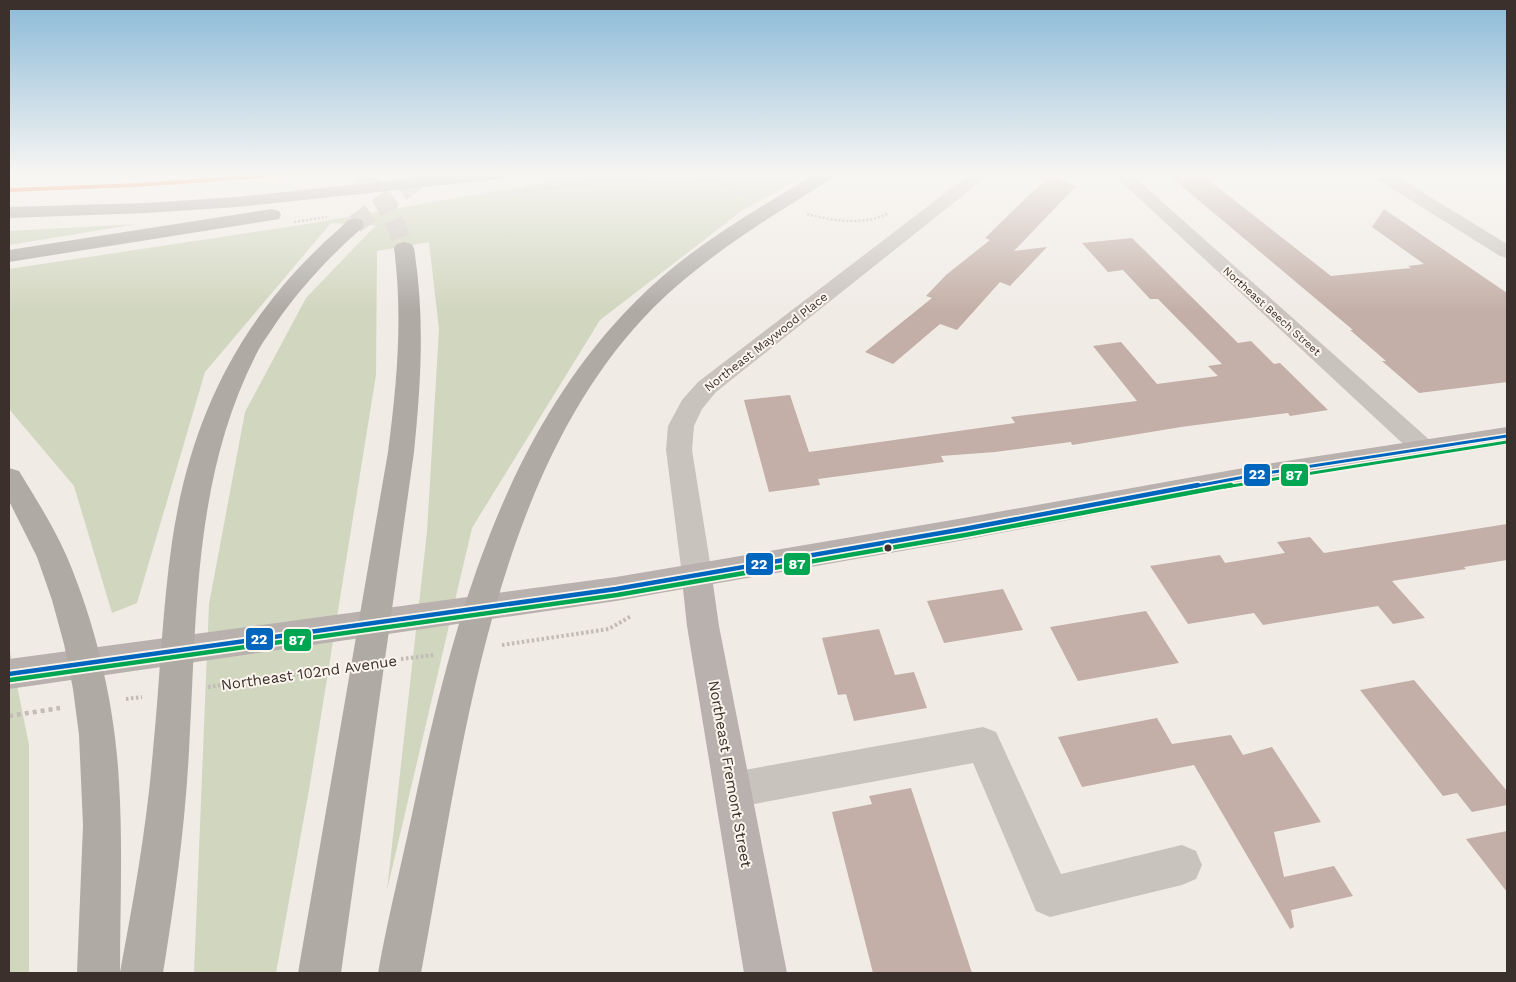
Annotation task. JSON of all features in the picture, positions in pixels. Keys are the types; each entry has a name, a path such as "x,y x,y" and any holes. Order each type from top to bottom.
{"highway":[{"path":"9,256 240,220"},
{"path":"399,973 462,669 481,602 502,540 524,484 545,439 568,400 597,360 646,303 676,276 724,238 753,220"},
{"path":"142,973 166,818 179,609 191,507 203,455 216,413 232,376 264,322 288,289 309,266 355,224"},
{"path":"319,973 406,410 412,316 410,280 404,248"},
{"path":"9,478 24,500 61,580 76,627 88,683 98,748 102,824 98,973"}],"main road":[{"path":"9,674 616,589 954,531 1260,474 1507,436"},
{"name":"Northeast Fremont Street","path":"697,575 703,626 766,973"}],"street":[{"name":"Northeast Maywood Place","path":"697,575 679,450 681,426 691,406 707,387 922,220"},
{"name":"Northeast Beech Street","path":"1172,220 1424,448"},
{"path":"1455,220 1507,252"},
{"path":"733,790 984,744 1050,897 1182,865"}],"path":[{"path":"501,645 610,629"},
{"name":"Northeast 102nd Avenue","path":"393,660 442,653"},
{"name":"Northeast 102nd Avenue","path":"206,688 344,668"},
{"path":"117,700 147,696"},
{"path":"9,716 68,707"}],"green space":[{"path":"331,220 730,220 600,320 472,528 387,890 427,532 439,329 429,242 377,251 376,375 310,784 276,973 194,973 209,604 245,412 306,298 376,225 331,223 205,372 137,603 112,613 74,486 9,409 9,269"},
{"path":"138,224 9,245 9,231"},
{"path":"9,646 29,745 29,973 9,973"}],"building":[{"path":"1004,220 1044,220 1014,251 1047,247 1010,286 1000,282 957,330 940,324 893,364 865,352 932,298 926,296 946,275 990,240 985,238"},
{"path":"1222,220 1259,220 1331,276 1411,268 1408,266 1424,264 1372,227 1377,220 1400,220 1507,293 1507,382 1419,393 1350,330 1353,330"},
{"path":"1132,238 1238,343 1251,341 1274,364 1280,363 1328,410 1290,416 1288,413 1181,427 1072,445 1071,442 995,452 941,456 944,462 818,479 820,485 769,492 744,400 790,395 809,452 1015,423 1011,417 1137,401 1093,346 1121,342 1157,384 1218,376 1208,366 1222,364 1158,299 1150,299 1123,270 1108,272 1082,243"},
{"path":"1507,524 1507,560 1392,581 1425,618 1393,624 1378,606 1263,625 1254,613 1188,624 1150,566 1220,555 1225,563 1285,553 1277,542 1310,537 1324,553"},
{"path":"1003,589 1023,630 944,643 927,601"},
{"path":"1146,611 1179,663 1078,681 1050,627"},
{"path":"879,629 895,675 914,672 927,708 854,721 846,694 838,695 822,638"},
{"path":"1414,680 1507,791 1507,805 1472,812 1457,793 1443,796 1360,690"},
{"path":"1157,718 1172,744 1231,735 1243,755 1272,747 1321,822 1274,832 1284,877 1334,866 1353,896 1291,910 1294,927 1290,929 1194,765 1082,787 1058,737"},
{"path":"911,788 972,973 873,973 832,812 872,804 869,796"},
{"path":"1507,831 1507,892 1466,839"}],"tunnel":[{"path":"355,224 361,220"},
{"path":"393,220 404,248"}],"transit line":[{"name":"22","path":"9,674 616,589 964,529 1260,474 1507,436"},
{"name":"87","path":"10,680 617,595 965,535 1261,480 1507,442"}]}
